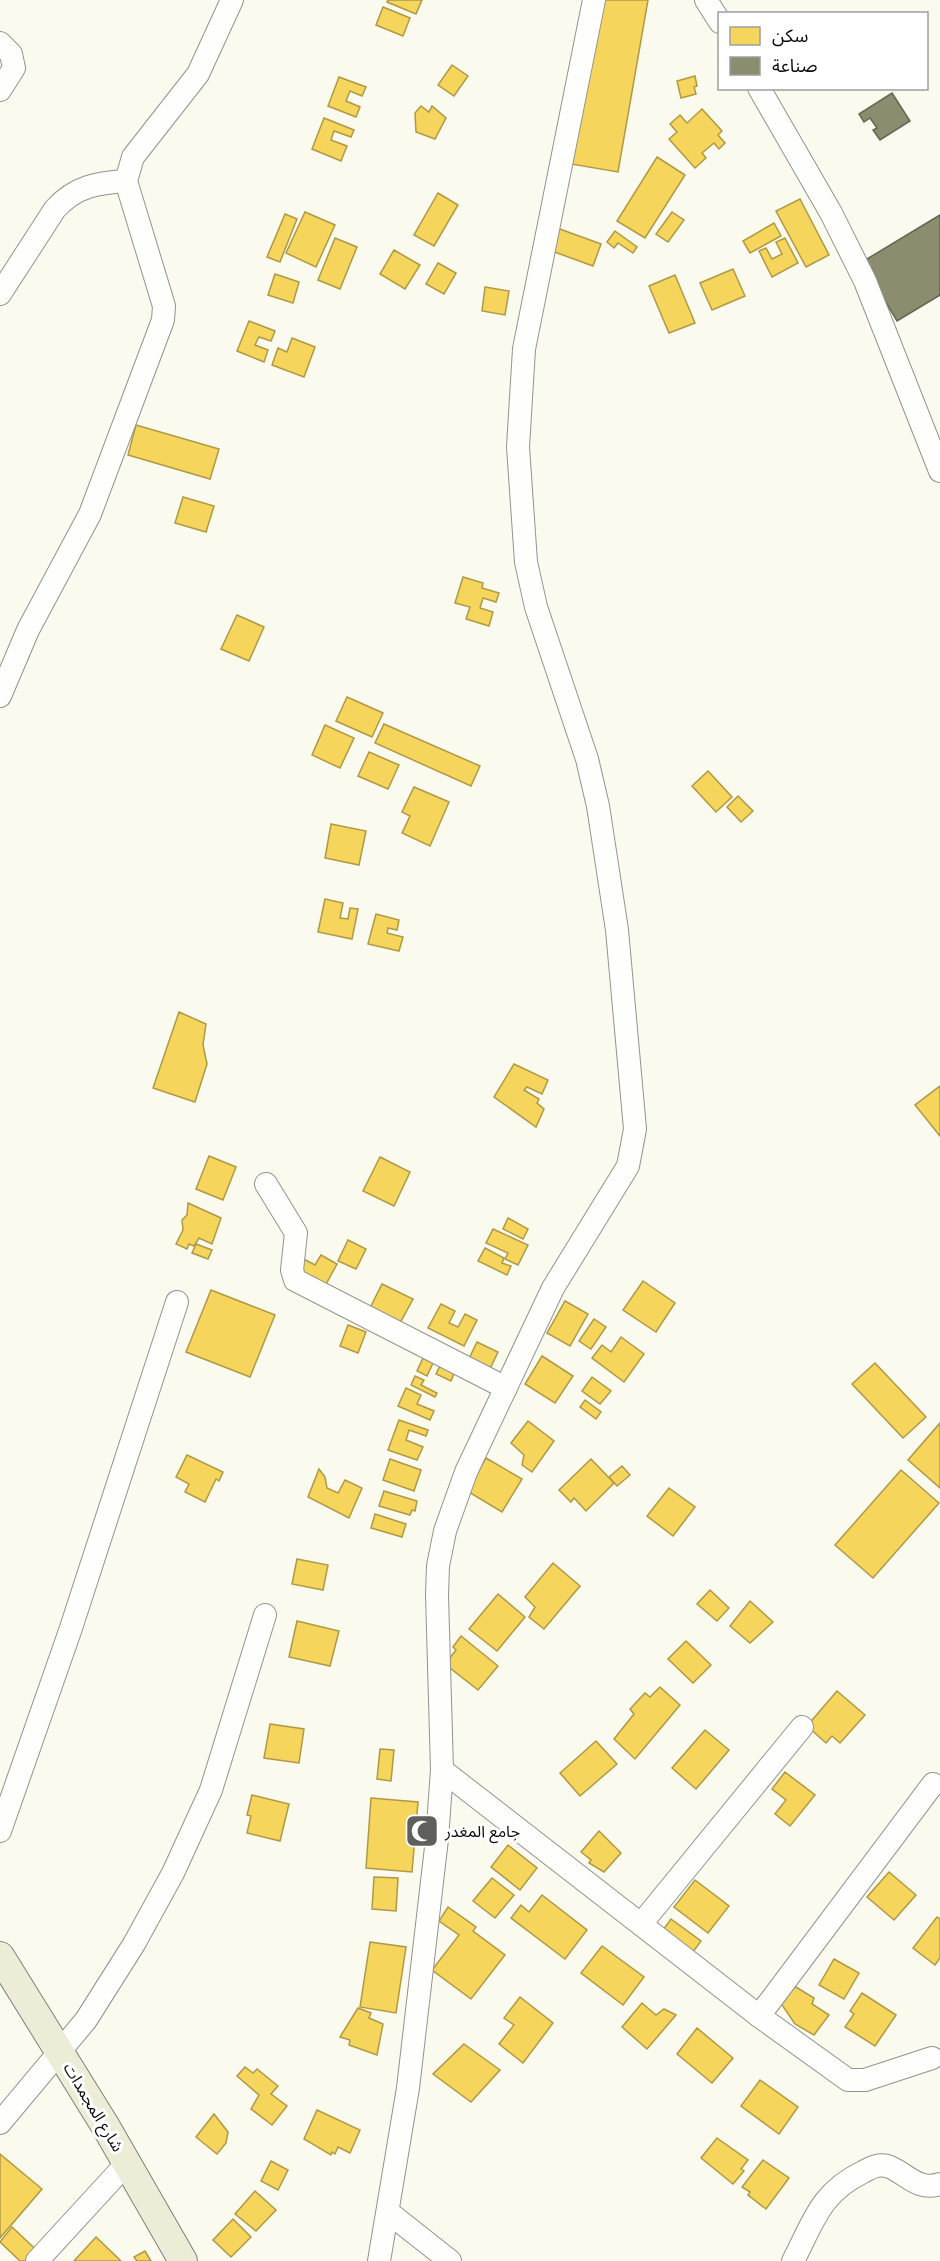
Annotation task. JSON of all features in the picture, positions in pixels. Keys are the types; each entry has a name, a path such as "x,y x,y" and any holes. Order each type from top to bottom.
{"main road":[{"name":"شارع المجمدات","path":"0,1956 61,2051 183,2261"}],"street":[{"path":"0,696 28,630 90,514 163,320 164,306 126,181 133,157 198,74 232,0"},
{"path":"379,2261 408,2088 424,1961 442,1770 437,1631 438,1566 453,1503 553,1288 628,1166 635,1129 617,930 598,806 587,759 536,607 526,562 519,483 520,389 524,349 594,0"},
{"path":"706,0 718,19"},
{"path":"0,43 11,54 14,68 0,90"},
{"path":"760,90 831,213 865,281 940,471"},
{"path":"0,294 55,209 66,197 83,187 126,181"},
{"path":"266,1184 296,1233 292,1270 295,1280 506,1388"},
{"path":"0,1831 70,1631 177,1302"},
{"path":"0,2123 61,2051 107,1989 173,1873 211,1790 265,1615"},
{"path":"641,1924 802,1726"},
{"path":"442,1770 759,2016 849,2080 865,2080 932,2058"},
{"path":"759,2016 933,1784"},
{"path":"37,2261 127,2163"},
{"path":"793,2261 827,2197 847,2180 876,2165 889,2167 919,2185 931,2187 940,2184"},
{"path":"388,2212 450,2261"}],"building: سكن":[{"path":"388,0 422,0 416,14 387,2"},
{"path":"600,0 648,0 618,172 571,164"},
{"path":"383,7 410,18 403,36 376,25"},
{"path":"452,65 468,76 454,96 438,85"},
{"path":"695,76 696,94 681,98 677,81"},
{"path":"339,77 366,87 362,96 350,91 346,101 360,107 356,117 328,106"},
{"path":"421,106 429,112 432,106 446,118 435,139 416,132 415,113"},
{"path":"702,109 722,131 718,135 725,143 719,149 714,143 702,153 706,158 695,168 669,139 677,132 670,124 680,115 687,123"},
{"path":"324,118 354,130 351,137 334,131 331,140 347,146 341,161 312,149"},
{"path":"657,157 685,175 645,238 617,221"},
{"path":"438,193 458,205 434,246 414,235"},
{"path":"800,199 829,255 806,267 776,211"},
{"path":"305,212 335,225 316,267 286,253"},
{"path":"672,212 684,220 668,242 656,234"},
{"path":"285,214 297,219 280,262 267,257"},
{"path":"774,223 781,236 750,253 743,241"},
{"path":"557,228 601,244 593,266 549,250"},
{"path":"615,231 637,247 633,253 618,243 614,248 607,242"},
{"path":"335,238 357,247 340,289 318,280"},
{"path":"785,238 798,263 772,277 759,251 766,248 772,259 782,254 776,242"},
{"path":"394,250 420,265 405,289 380,274"},
{"path":"438,263 456,273 444,294 426,284"},
{"path":"733,269 745,296 712,310 700,283"},
{"path":"275,274 299,282 293,303 268,295"},
{"path":"675,275 695,323 669,333 649,286"},
{"path":"485,287 509,291 505,315 482,311"},
{"path":"249,321 275,331 271,341 259,337 255,345 268,350 264,362 237,351"},
{"path":"292,338 315,347 304,377 272,365 278,348 287,352"},
{"path":"136,425 219,449 210,479 128,455"},
{"path":"183,497 214,506 206,532 175,523"},
{"path":"463,577 483,583 482,588 499,593 496,602 483,598 480,608 493,612 489,626 466,619 470,607 455,603"},
{"path":"237,615 264,627 249,661 221,649"},
{"path":"347,697 383,713 372,737 336,721"},
{"path":"384,724 480,766 471,786 375,743"},
{"path":"325,725 354,738 340,768 312,755"},
{"path":"369,752 399,765 388,789 358,776"},
{"path":"708,771 732,797 716,812 692,786"},
{"path":"414,787 449,802 430,846 402,833 410,816 402,812"},
{"path":"738,796 753,811 741,822 727,807"},
{"path":"331,824 366,831 359,865 325,858"},
{"path":"325,899 343,903 340,918 348,919 350,908 358,909 352,939 318,932"},
{"path":"376,914 399,920 397,930 388,928 387,933 403,937 399,951 368,944"},
{"path":"179,1012 206,1024 203,1045 207,1064 195,1102 153,1088"},
{"path":"514,1064 548,1080 542,1094 527,1087 524,1090 539,1099 537,1103 544,1109 536,1127 494,1097"},
{"path":"940,1086 940,1136 915,1105"},
{"path":"209,1156 236,1167 223,1200 196,1189"},
{"path":"380,1157 410,1172 394,1206 363,1191"},
{"path":"188,1203 221,1218 212,1244 199,1238 194,1246 189,1244 187,1249 176,1244 183,1230 182,1220 187,1215"},
{"path":"508,1218 528,1229 523,1239 503,1229"},
{"path":"493,1229 528,1245 518,1265 505,1259 508,1253 486,1243"},
{"path":"348,1240 366,1249 356,1269 338,1261"},
{"path":"196,1244 212,1250 208,1259 192,1253"},
{"path":"485,1248 504,1258 502,1263 511,1266 507,1275 478,1261"},
{"path":"321,1255 337,1264 325,1286 295,1270 302,1258 315,1265"},
{"path":"643,1281 675,1303 656,1332 623,1310"},
{"path":"382,1284 413,1299 400,1323 370,1308"},
{"path":"211,1290 275,1315 250,1377 186,1352"},
{"path":"565,1301 588,1314 570,1346 547,1333"},
{"path":"441,1304 455,1311 449,1323 458,1327 465,1314 477,1320 464,1346 428,1328"},
{"path":"594,1319 606,1327 591,1349 579,1341"},
{"path":"348,1325 366,1332 358,1353 340,1346"},
{"path":"621,1337 644,1354 624,1382 592,1358 602,1345 611,1352"},
{"path":"477,1342 498,1352 488,1373 467,1363"},
{"path":"542,1356 573,1376 555,1403 525,1384"},
{"path":"423,1358 433,1363 427,1376 417,1371"},
{"path":"875,1363 926,1417 903,1438 852,1384"},
{"path":"441,1364 455,1371 451,1381 436,1374"},
{"path":"415,1376 424,1380 421,1385 437,1393 435,1397 411,1385"},
{"path":"592,1377 611,1391 600,1404 582,1391"},
{"path":"406,1388 421,1395 417,1404 434,1411 430,1420 398,1406"},
{"path":"585,1400 601,1412 596,1419 580,1407"},
{"path":"399,1420 428,1430 426,1436 409,1430 406,1440 423,1447 417,1460 388,1450"},
{"path":"528,1421 554,1441 532,1472 522,1465 524,1455 511,1443"},
{"path":"940,1423 940,1488 908,1460"},
{"path":"187,1455 223,1472 219,1481 216,1479 205,1502 185,1492 189,1484 176,1477"},
{"path":"486,1458 522,1479 502,1512 467,1491"},
{"path":"390,1459 421,1470 414,1491 383,1480"},
{"path":"591,1459 614,1483 586,1511 574,1498 571,1502 559,1490"},
{"path":"622,1466 630,1475 617,1486 609,1477"},
{"path":"319,1469 325,1477 327,1488 338,1493 345,1480 362,1488 349,1518 308,1497"},
{"path":"901,1470 939,1503 873,1578 835,1545"},
{"path":"669,1488 695,1507 673,1536 647,1516"},
{"path":"384,1491 417,1501 415,1511 412,1510 410,1515 379,1506"},
{"path":"375,1514 406,1524 402,1537 371,1528"},
{"path":"297,1559 328,1565 323,1590 292,1584"},
{"path":"553,1563 580,1586 544,1629 529,1617 535,1607 525,1597"},
{"path":"710,1590 729,1608 717,1621 697,1604"},
{"path":"498,1594 525,1617 497,1651 469,1629"},
{"path":"750,1601 773,1622 750,1643 730,1626"},
{"path":"297,1621 339,1631 330,1666 289,1657"},
{"path":"461,1636 498,1666 478,1690 445,1664 456,1650 453,1647"},
{"path":"686,1641 711,1665 693,1683 668,1659"},
{"path":"660,1687 680,1705 635,1759 614,1739 634,1714 630,1709 645,1693 650,1697"},
{"path":"837,1691 865,1715 840,1743 832,1736 826,1743 807,1726"},
{"path":"270,1724 304,1729 299,1763 264,1758"},
{"path":"705,1730 729,1750 696,1789 672,1768"},
{"path":"596,1741 617,1764 580,1796 560,1773"},
{"path":"380,1749 394,1750 391,1781 377,1779"},
{"path":"785,1772 815,1795 790,1826 775,1814 786,1800 772,1789"},
{"path":"252,1795 289,1804 280,1841 247,1833 251,1816 247,1815"},
{"path":"371,1798 418,1802 412,1872 366,1868"},
{"path":"599,1831 621,1853 604,1872 589,1863 591,1860 581,1852"},
{"path":"508,1845 537,1868 520,1890 491,1867"},
{"path":"889,1872 916,1895 894,1920 867,1897"},
{"path":"374,1877 398,1878 396,1911 372,1909"},
{"path":"492,1878 514,1895 495,1918 473,1901"},
{"path":"695,1880 729,1906 708,1933 674,1907"},
{"path":"542,1895 587,1930 565,1959 511,1918 521,1905 529,1912"},
{"path":"448,1907 476,1927 473,1931 505,1955 471,1999 432,1970 459,1935 439,1921"},
{"path":"937,1917 940,1919 940,1958 935,1965 913,1948"},
{"path":"671,1919 701,1941 690,1956 660,1934"},
{"path":"370,1942 406,1947 396,2013 360,2007"},
{"path":"602,1946 644,1977 623,2005 581,1973"},
{"path":"834,1959 859,1973 844,1999 819,1985"},
{"path":"791,1984 814,1998 812,2004 829,2015 814,2035 795,2024 780,2002"},
{"path":"862,1993 896,2015 875,2046 845,2027 854,2014 850,2011"},
{"path":"520,1997 553,2023 523,2063 499,2044 514,2025 504,2018"},
{"path":"642,2003 656,2015 664,2009 676,2015 647,2049 622,2027"},
{"path":"358,2008 371,2013 369,2018 383,2024 377,2055 349,2045 350,2040 340,2037"},
{"path":"697,2028 733,2058 712,2083 677,2054"},
{"path":"464,2044 500,2070 471,2102 433,2074"},
{"path":"245,2067 253,2073 257,2069 278,2086 271,2094 287,2106 272,2125 251,2109 259,2095 237,2076"},
{"path":"760,2080 798,2107 779,2134 741,2106"},
{"path":"317,2110 360,2130 350,2153 338,2147 335,2154 332,2152 331,2155 304,2139"},
{"path":"214,2114 228,2132 226,2143 217,2154 196,2137"},
{"path":"717,2138 748,2160 741,2169 744,2171 733,2184 701,2158"},
{"path":"0,2154 42,2189 0,2238"},
{"path":"763,2160 789,2178 766,2209 748,2195 750,2192 742,2187"},
{"path":"271,2161 288,2170 278,2190 261,2181"},
{"path":"255,2191 276,2210 256,2231 235,2214"},
{"path":"233,2219 251,2237 231,2257 213,2240"},
{"path":"12,2227 48,2261 20,2261 0,2242"},
{"path":"96,2237 121,2261 74,2261"},
{"path":"145,2251 151,2261 137,2261 134,2257"}],"building: صناعة":[{"path":"892,93 910,121 880,140 873,130 877,128 870,118 864,122 859,114"},
{"path":"940,215 940,295 897,321 862,262"}],"place":[{"name":"جامع المغدر","path":"422,1831"}]}
